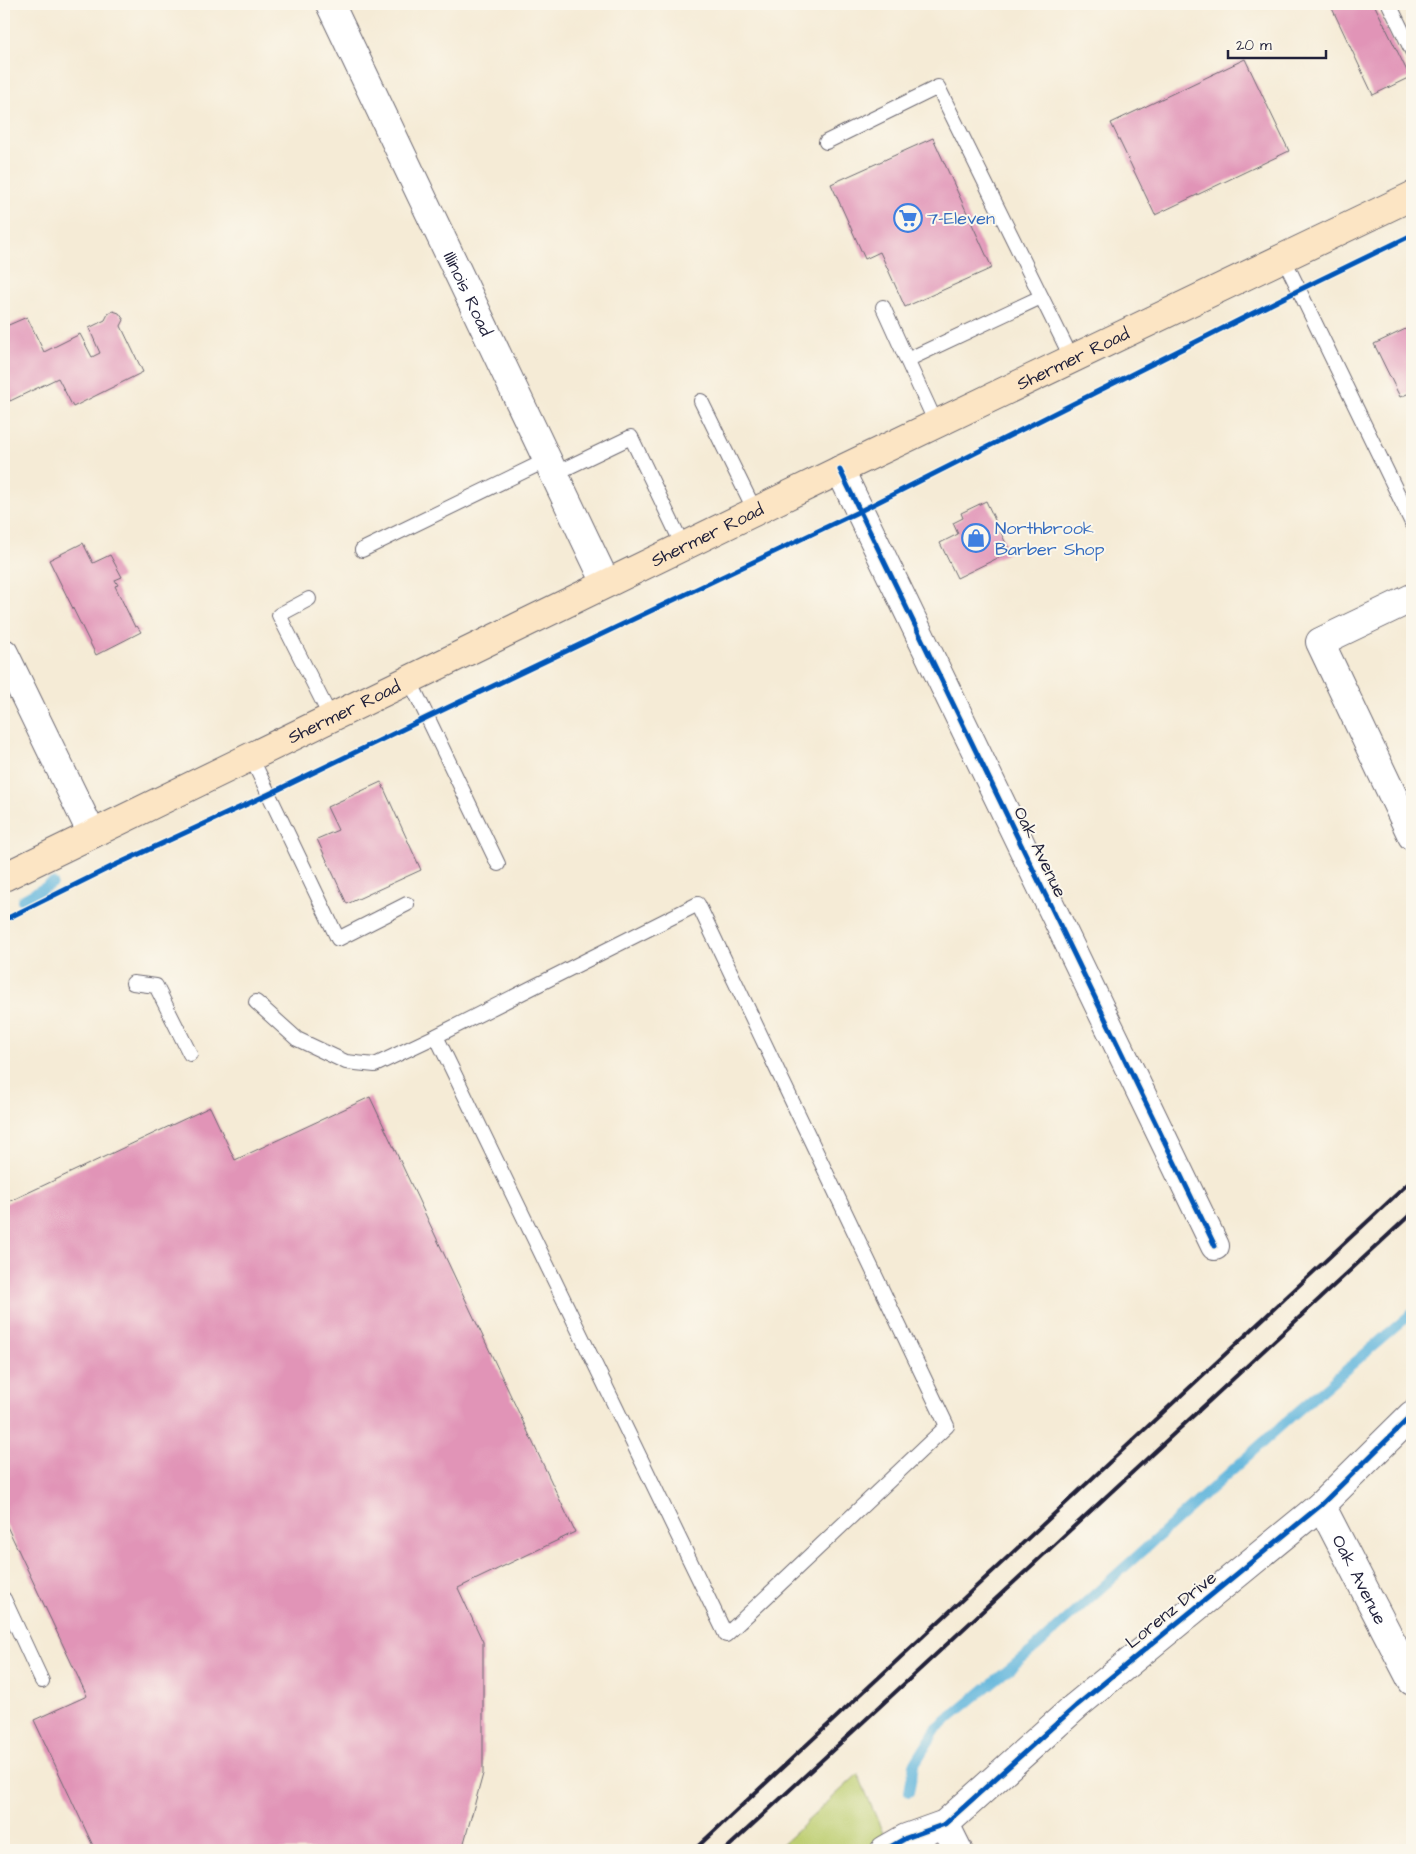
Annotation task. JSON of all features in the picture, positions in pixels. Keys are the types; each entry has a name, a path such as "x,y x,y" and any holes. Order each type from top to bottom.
{"main road":[{"name":"Shermer Road","path":"4,877 936,423 1412,196"}],"street":[{"name":"Illinois Road","path":"330,4 606,583"},
{"name":"Oak Avenue","path":"840,470 1216,1246"},
{"path":"1412,598 1320,642 1412,836"},
{"path":"4,653 92,834"},
{"name":"Lorenz Drive","path":"945,1824 1076,1706 1321,1505 1412,1415"},
{"name":"Oak Avenue","path":"1321,1505 1412,1681"},
{"path":"885,1850 906,1838 945,1824 958,1850"}],"lane":[{"path":"1389,4 1412,51"},
{"path":"826,142 938,87 1072,359"},
{"path":"1283,257 1412,523"},
{"path":"907,360 1041,297"},
{"path":"883,307 936,423"},
{"path":"701,401 755,511"},
{"path":"362,550 551,467 631,437 683,546"},
{"path":"309,599 279,615 331,718"},
{"path":"409,679 498,864"},
{"path":"252,757 338,940 407,904"},
{"path":"256,1002 297,1039 346,1062 375,1064 436,1036 698,904 947,1426 726,1636 436,1036"},
{"path":"133,983 156,986 190,1054"},
{"path":"4,1599 42,1681"}],"green space":[{"path":"858,1774 890,1850 776,1850"}],"building":[{"path":"1330,4 1374,4 1410,77 1373,95"},
{"path":"1245,59 1289,151 1155,215 1111,123"},
{"name":"7-Eleven","path":"933,138 992,268 905,307 880,252 865,259 831,184"},
{"path":"113,311 119,313 124,320 121,326 143,372 73,407 58,378 10,401 4,389 4,327 27,317 44,352 80,334 92,357 100,353 89,328 105,320 108,314"},
{"path":"1412,326 1412,392 1400,397 1374,344"},
{"name":"Northbrook Barber Shop","path":"986,501 1010,552 957,578 940,543 958,534 953,523 963,518 961,513"},
{"path":"83,543 93,563 110,555 122,577 115,580 118,585 115,586 135,627 137,626 141,632 96,655 49,560"},
{"path":"381,782 421,870 347,904 317,839 338,830 327,807"},
{"path":"370,1097 575,1532 458,1588 483,1642 483,1774 462,1850 95,1850 34,1720 87,1696 4,1520 4,1204 210,1107 235,1160"}],"waterway":[{"path":"22,900 53,883"},
{"path":"909,1792 914,1765 937,1728 1036,1647 1291,1417 1412,1313"}],"railway":[{"path":"694,1850 1412,1180"},
{"path":"725,1850 1412,1213"}],"cycle path":[{"path":"4,920 111,867 269,794 860,511 1412,235"},
{"path":"840,470 1215,1246"},
{"path":"885,1850 906,1838 945,1824 1076,1706 1321,1505 1412,1415"}],"place":[{"name":"7-Eleven","path":"908,218"},
{"name":"Northbrook Barber Shop","path":"976,538"}]}
